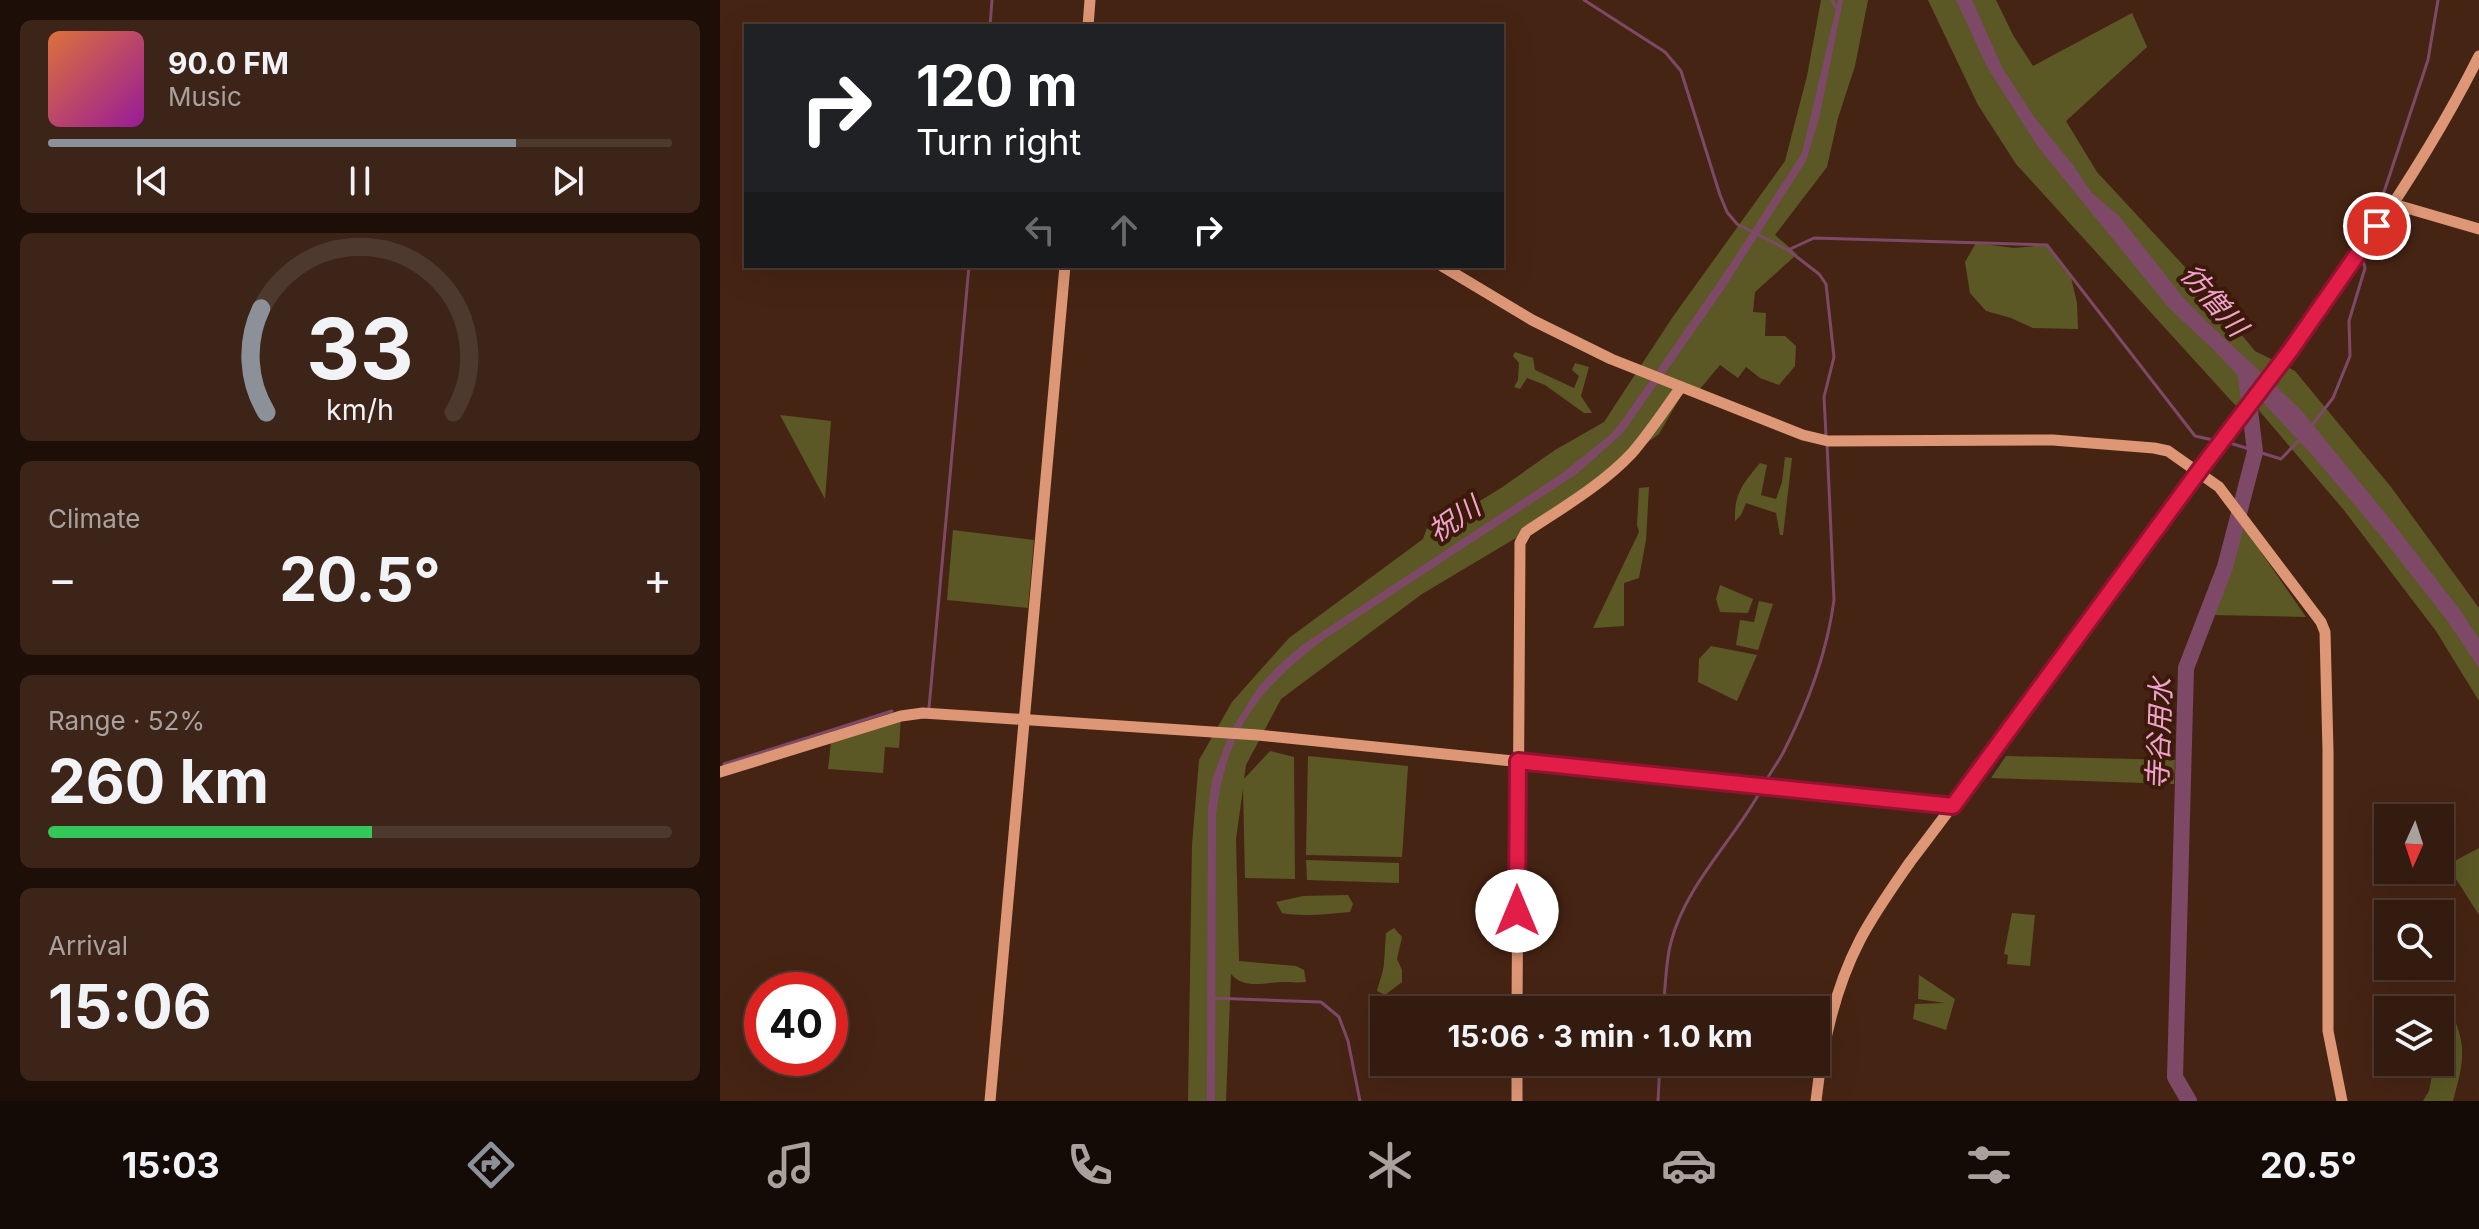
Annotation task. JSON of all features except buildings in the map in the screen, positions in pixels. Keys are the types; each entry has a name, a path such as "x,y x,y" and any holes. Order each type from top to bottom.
{"street":[{"path":"1088,24 1090,0"},
{"path":"1816,1101 1824,1044 1835,1002 1853,954 1876,911 2277,369 2390,206 2479,56"},
{"path":"2390,206 2400,206 2479,229"},
{"path":"990,1101 1065,268"},
{"path":"1445,268 1532,320 1611,359 1803,435 1828,441 2043,440 2131,446 2168,451 2219,487 2321,622 2325,632 2328,1031 2342,1101"},
{"path":"1517,996 1519,549 1522,537 1615,468 1646,435 1681,387"},
{"path":"720,772 901,716 923,713 1248,734 1953,806"},
{"path":"1830,1002 1835,1002"},
{"path":"1517,1076 1517,1101"}],"shaded area":[{"path":"1821,0 1868,0 1855,66 1838,118 1827,167 1775,235 1798,255 1790,251 1794,257 1755,292 1753,312 1766,313 1765,336 1785,336 1796,346 1795,366 1779,385 1760,378 1746,367 1738,378 1720,365 1699,390 1685,389 1659,434 1526,532 1422,594 1281,699 1246,765 1244,779 1270,751 1294,757 1295,879 1245,878 1243,789 1236,839 1239,961 1296,966 1304,970 1306,982 1247,983 1231,974 1226,1101 1188,1101 1192,845 1199,760 1232,702 1289,638 1423,539 1427,528 1431,531 1555,450 1604,422 1672,318 1785,161 1807,76"},
{"path":"1838,0 1843,0 1819,119 1806,161 1722,292 1623,433 1578,473 1320,642 1278,679 1248,716 1228,759 1216,815 1215,1101 1207,1101 1208,808 1212,780 1230,732 1259,686 1302,645 1561,474 1610,435 1729,266 1802,153"},
{"path":"1928,0 1996,0 2033,66 2132,13 2147,47 2066,121 2097,172 2185,267 2255,351 2295,371 2391,487 2479,608 2479,701 2436,631 2343,509 2256,407 2235,405 2016,164 1978,105"},
{"path":"1956,0 1972,0 2003,69 2034,117 2091,192 2119,216 2182,296 2206,321 2300,409 2389,518 2479,639 2479,668 2446,619 2380,535 2313,456 2213,349 2169,308 2038,147 1987,67"},
{"path":"1976,243 2014,248 2047,245 2070,273 2077,303 2078,329 2033,328 1986,311 1970,293 1965,262"},
{"path":"1515,352 1533,358 1535,370 1574,388 1579,376 1572,370 1575,363 1589,367 1581,396 1592,413 1584,413 1545,385 1527,378 1520,389 1514,387 1518,380 1519,363 1513,356"},
{"path":"780,415 831,421 825,499"},
{"path":"1785,457 1792,458 1783,535 1780,535 1776,513 1746,503 1735,521 1741,489 1760,463 1767,465 1761,495 1776,499"},
{"path":"1649,487 1646,540 1639,578 1624,583 1624,626 1593,628 1639,532 1639,488"},
{"path":"2243,526 2306,617 2212,615"},
{"path":"953,530 1034,540 1028,608 947,600"},
{"path":"1720,585 1753,599 1748,613 1720,612 1716,599"},
{"path":"1759,601 1773,604 1758,650 1736,645 1740,620 1754,622"},
{"path":"1711,646 1757,655 1737,701 1698,682 1699,659"},
{"path":"901,716 899,748 885,747 883,773 828,769 831,742"},
{"path":"1308,756 1408,766 1402,857 1306,855"},
{"path":"2006,756 2175,760 2174,784 1991,778"},
{"path":"2479,848 2479,915 2454,876 2454,861"},
{"path":"1306,860 1399,863 1399,883 1307,880"},
{"path":"1348,895 1353,904 1350,912 1316,915 1282,913 1276,902 1303,896"},
{"path":"2012,913 2035,915 2030,966 2007,964 2008,955 2004,954"},
{"path":"1394,928 1402,937 1397,959 1402,970 1402,982 1385,995 1377,991 1384,966 1386,933"},
{"path":"1919,975 1955,999 1946,1030 1913,1019 1915,1004 1945,1003 1918,999"},
{"path":"2454,1022 2462,1052 2453,1101 2423,1101 2432,1076 2454,1076"}],"waterway":[{"path":"990,24 992,0"},
{"path":"1584,0 1665,52 1681,71 1720,195 1727,212 1737,224 1788,250 1819,274 1826,284 1834,357 1824,397 1826,436"},
{"path":"1832,0 1837,9"},
{"path":"2359,246 2381,201 2428,60 2438,0"},
{"path":"1788,250 1814,238 2047,245 2195,436 2213,440"},
{"path":"2310,428 2333,398 2350,356 2349,321 2365,268 2362,257"},
{"path":"929,708 969,268"},
{"name":"寺谷用水","path":"2189,1101 2175,1077 2186,668 2225,567 2255,452 2246,376"},
{"path":"2230,443 2281,459 2300,439"},
{"path":"1764,785 1783,753 1808,698 1831,620 1834,600 1827,443"},
{"path":"724,764 892,711"},
{"path":"1664,996 1669,949 1678,921 1698,883 1760,792"},
{"path":"1212,998 1321,1002 1339,1017 1348,1041 1360,1101"},
{"path":"1658,1101 1659,1076"}],"route":[{"path":"1517,911 1518,761 1953,806 2290,351 2377,226"}],"water label":[{"name":"彷僧川","path":"2214,300"},
{"name":"祝川","path":"1454,519"}]}
